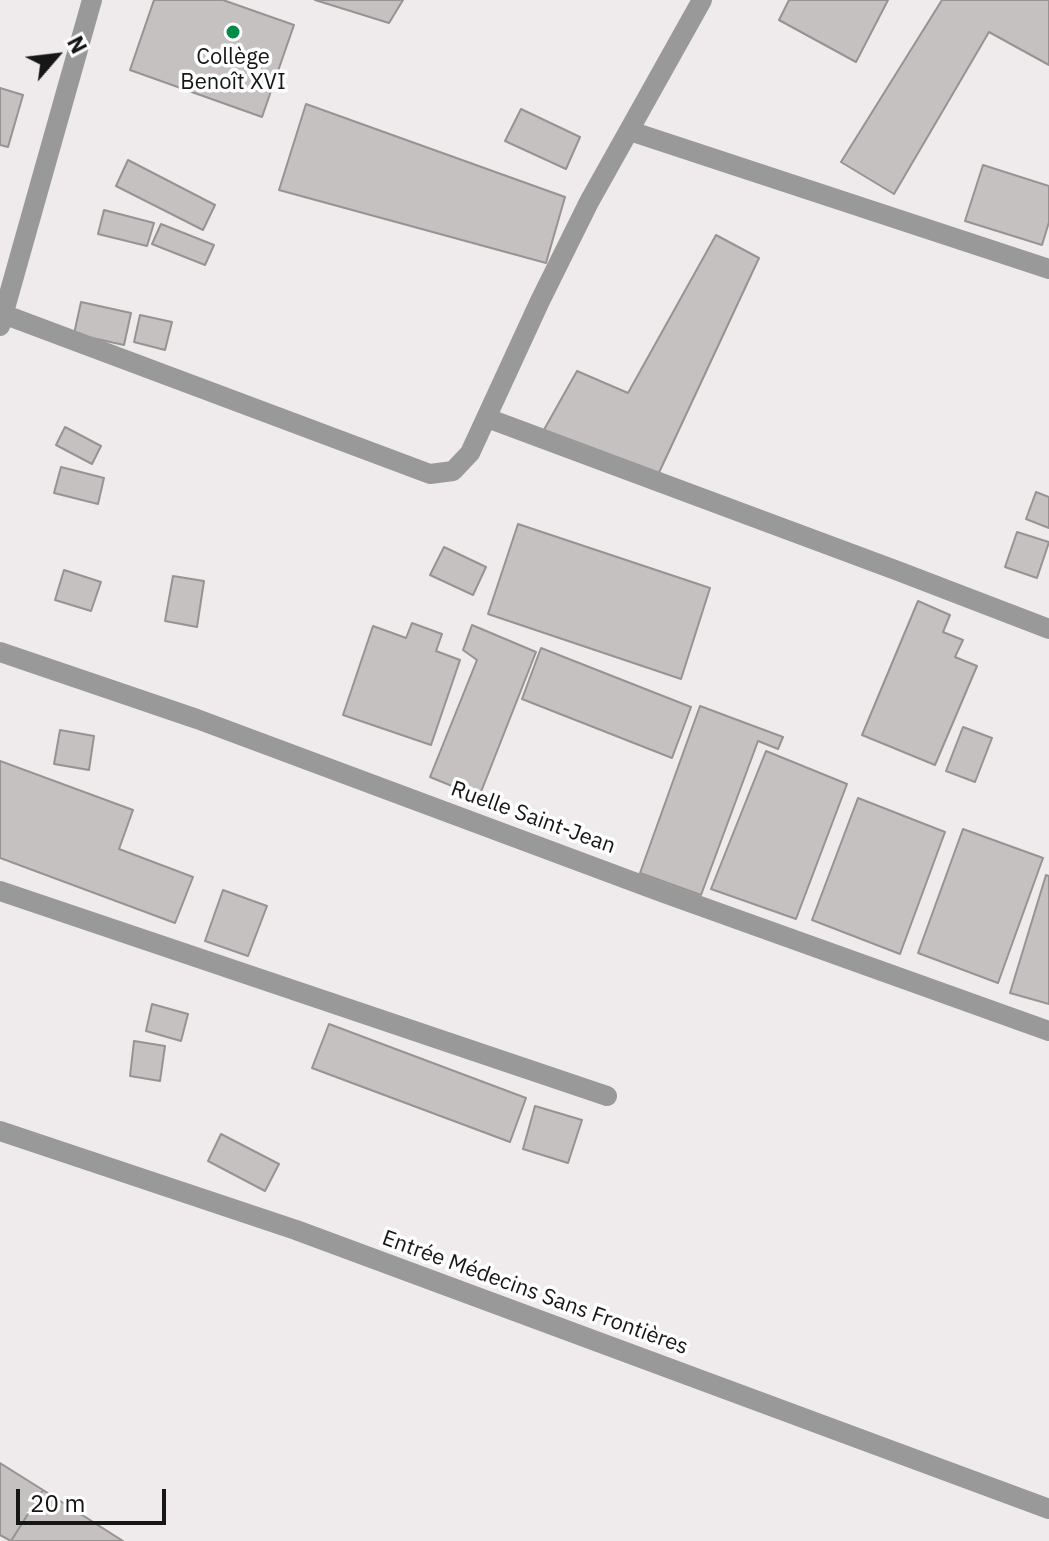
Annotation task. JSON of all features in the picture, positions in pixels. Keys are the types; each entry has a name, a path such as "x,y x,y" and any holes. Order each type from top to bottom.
{"street":[{"path":"92,0 2,320 430,474 453,471 470,453 589,202 702,0"},
{"path":"630,131 1049,269"},
{"path":"487,418 1049,629"},
{"name":"Ruelle Saint-Jean","path":"0,652 197,719 661,892 1049,1031"},
{"path":"0,891 607,1096"},
{"name":"Entrée Médecins Sans Frontières","path":"0,1131 296,1230 1049,1509"}],"building":[{"path":"154,0 223,0 294,25 262,117 130,70"},
{"path":"315,0 403,0 389,23"},
{"path":"789,0 888,0 856,62 779,20"},
{"path":"942,0 1049,0 1049,65 989,32 894,194 841,162"},
{"path":"0,88 23,95 8,147 0,145"},
{"path":"306,104 565,197 546,263 279,190"},
{"path":"521,109 580,137 566,169 505,141"},
{"path":"128,160 215,205 203,230 116,186"},
{"path":"983,165 1049,186 1049,222 1042,245 965,221"},
{"path":"104,210 154,223 147,246 98,234"},
{"path":"161,224 214,245 205,265 152,244"},
{"path":"716,235 759,258 656,479 541,435 577,371 628,393"},
{"path":"81,302 131,313 124,345 74,334"},
{"path":"140,315 172,322 165,350 134,342"},
{"path":"65,427 101,446 92,464 56,445"},
{"path":"61,467 104,478 98,504 54,493"},
{"path":"1036,492 1049,497 1049,528 1026,519"},
{"path":"518,524 710,588 681,679 488,614"},
{"path":"1017,532 1049,542 1037,578 1005,567"},
{"path":"444,547 486,567 473,595 430,575"},
{"path":"64,570 101,582 91,611 55,600"},
{"path":"173,576 204,581 197,627 165,621"},
{"path":"918,601 950,615 943,632 963,640 955,657 977,666 935,765 862,735"},
{"path":"412,623 442,634 436,651 460,660 431,745 343,715 373,626 406,638"},
{"path":"472,625 536,652 479,797 430,777 477,660 463,650"},
{"path":"541,648 691,707 672,758 522,699"},
{"path":"700,706 783,737 778,749 758,741 701,895 640,873"},
{"path":"963,727 992,738 975,782 946,771"},
{"path":"60,730 94,736 89,770 54,764"},
{"path":"766,751 847,784 796,919 711,889"},
{"path":"0,761 133,810 119,849 193,877 175,923 0,858"},
{"path":"858,798 945,832 900,954 812,920"},
{"path":"963,829 1043,858 998,983 918,953"},
{"path":"1046,875 1049,876 1049,1004 1010,993"},
{"path":"223,890 267,906 248,956 205,941"},
{"path":"152,1004 188,1014 181,1041 146,1031"},
{"path":"329,1024 526,1098 510,1142 312,1068"},
{"path":"134,1041 165,1046 160,1081 130,1076"},
{"path":"535,1106 582,1120 568,1163 523,1149"},
{"path":"221,1134 279,1164 265,1191 208,1161"},
{"path":"0,1463 43,1490 11,1541 0,1535"},
{"path":"43,1490 123,1541 11,1541"}],"place":[{"name":"Collège Benoît XVI","path":"233,32"}]}
